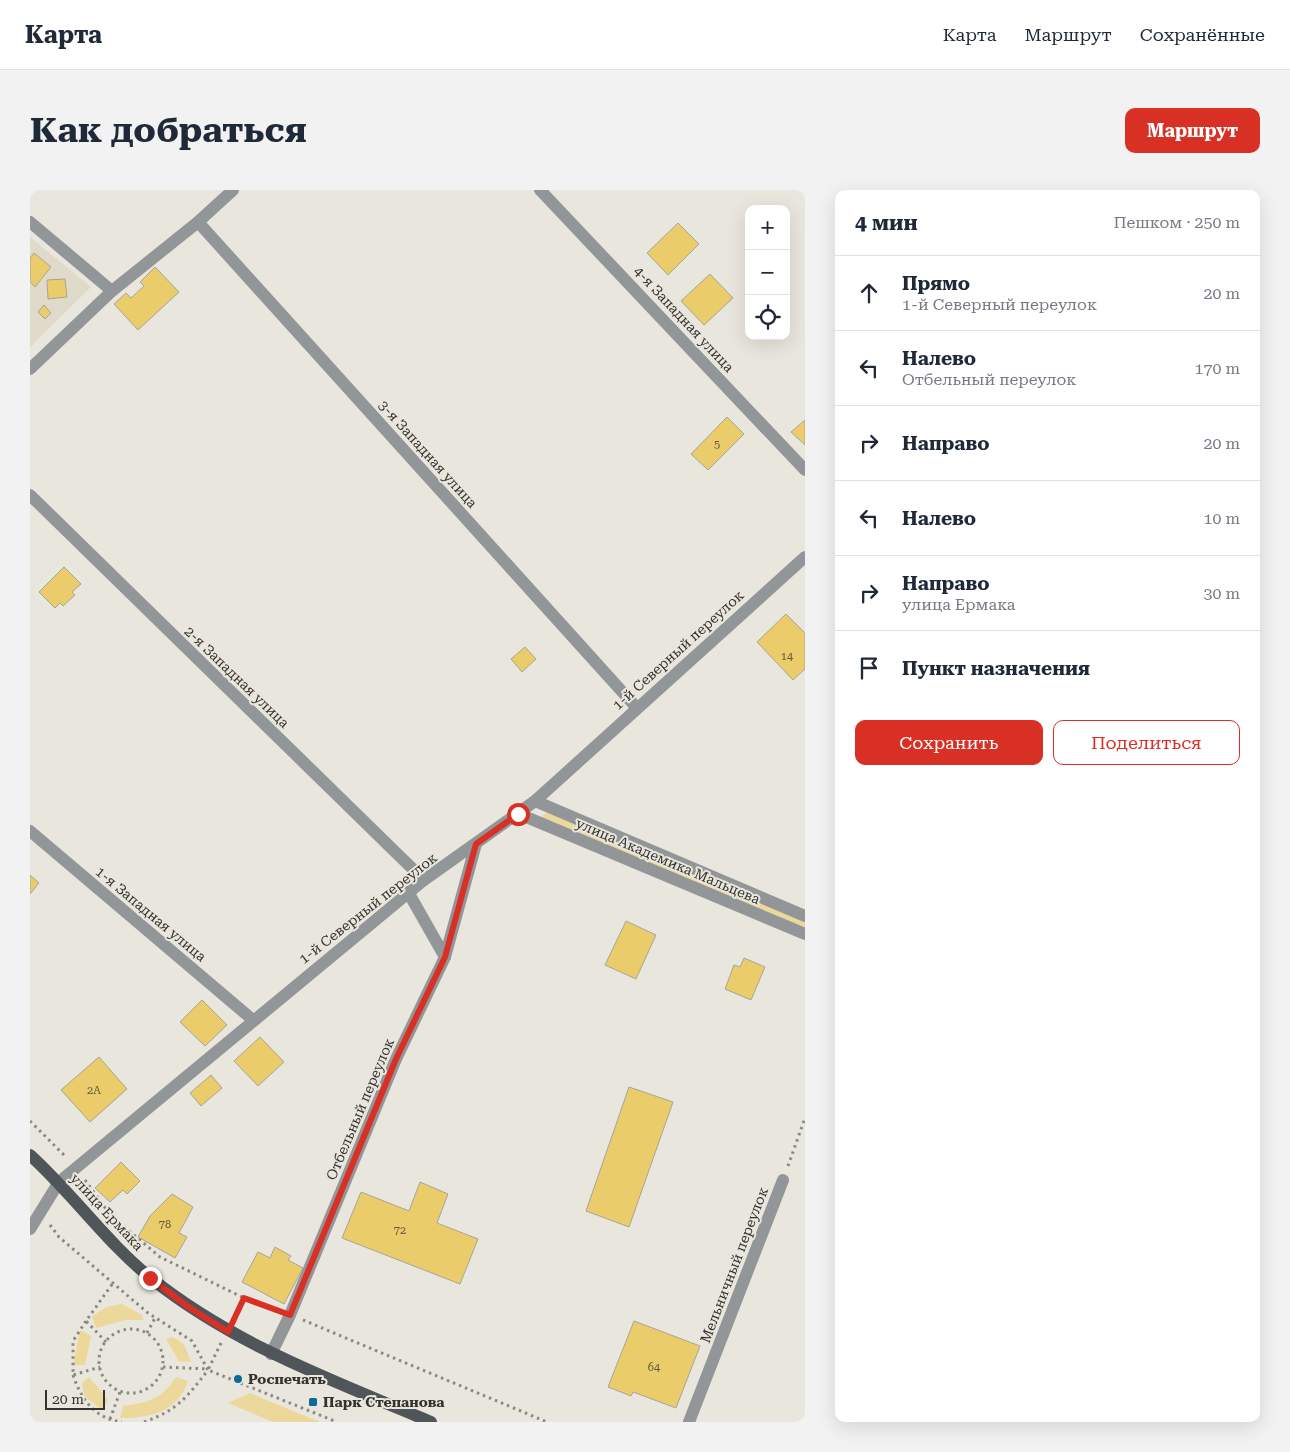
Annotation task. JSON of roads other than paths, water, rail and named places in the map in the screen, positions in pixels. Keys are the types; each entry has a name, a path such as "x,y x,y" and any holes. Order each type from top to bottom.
{"main road":[{"name":"улица Ермака","path":"30,1155 59,1182 120,1250 150,1278 187,1306 228,1332 271,1354 431,1422"}],"street":[{"path":"30,369 112,290 198,222 233,190"},
{"name":"4-я Западная улица","path":"540,190 805,470"},
{"path":"30,222 112,290"},
{"name":"3-я Западная улица","path":"198,222 636,707"},
{"name":"2-я Западная улица","path":"30,495 424,880"},
{"name":"1-й Северный переулок","path":"30,1229 59,1182 408,892 535,801 636,707 805,557"},
{"path":"535,801 805,916"},
{"name":"улица Академика Мальцева","path":"518,814 805,934"},
{"name":"1-я Западная улица","path":"30,831 253,1020"},
{"name":"Отбельный переулок","path":"271,1354 290,1315 396,1059 445,957 476,844"},
{"path":"408,892 445,957"},
{"name":"Мельничный переулок","path":"689,1422 783,1180"}],"place":[{"name":"Роспечать","path":"238,1379"},
{"name":"Парк Степанова","path":"313,1402"}]}
